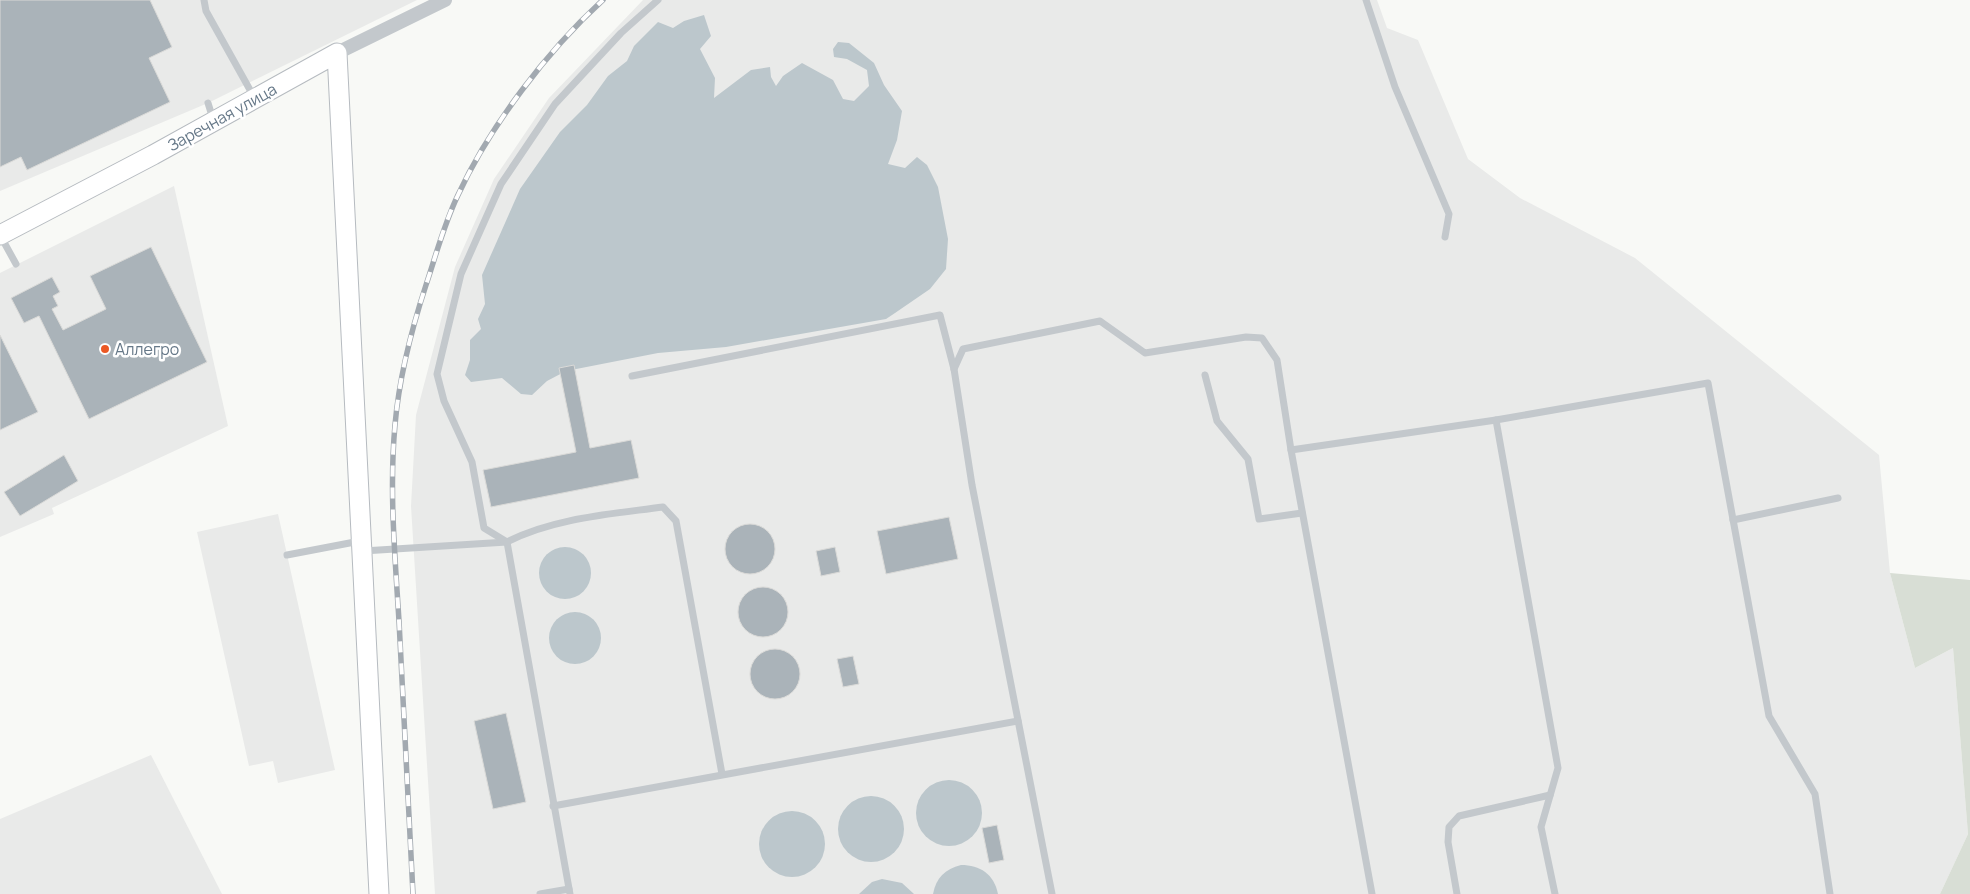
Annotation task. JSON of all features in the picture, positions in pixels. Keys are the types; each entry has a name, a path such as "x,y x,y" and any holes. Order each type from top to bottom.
{"street":[{"name":"Заречная улица","path":"0,235 214,122 337,53 445,0"},
{"path":"337,53 379,894"}],"lane":[{"path":"204,0 206,11 255,99"},
{"path":"540,894 570,891 553,806 507,542 484,528 472,462 444,402 437,374 461,274 501,184 555,104 621,33 658,0"},
{"path":"1366,0 1395,87 1449,214 1445,237"},
{"path":"208,103 214,122"},
{"path":"0,235 16,264"},
{"path":"632,376 822,340 940,315 954,369 972,486 1052,894"},
{"path":"954,369 963,349 1100,321 1145,353 1246,336 1262,338 1277,360 1290,450 1372,894"},
{"path":"1205,374 1217,421 1248,459 1259,520 1302,513"},
{"path":"1290,450 1496,420 1708,383 1769,716 1815,794 1830,894"},
{"path":"1496,420 1558,768 1541,827 1555,894"},
{"path":"1733,520 1838,498"},
{"path":"287,555 361,546 507,542 528,531 596,517 663,507 676,521 722,774"},
{"path":"553,806 1018,720"},
{"path":"1457,894 1448,834 1449,826 1459,816 1550,795"}],"shaded area":[{"path":"0,0 417,0 208,103 0,191"},
{"path":"643,0 1377,0 1387,28 1418,40 1468,159 1520,198 1635,258 1879,455 1890,573 1915,668 1953,648 1968,834 1940,894 435,894 411,506 416,415 455,267 494,179 549,98"},
{"path":"704,15 711,36 700,49 715,78 714,98 751,70 770,67 771,77 776,86 783,76 802,63 833,80 843,99 854,101 869,86 867,70 847,59 834,57 833,49 838,42 849,43 874,63 884,85 902,111 897,140 888,164 905,168 917,157 927,165 938,187 948,239 946,269 930,289 886,319 726,347 658,353 566,371 547,381 532,395 521,394 502,378 471,382 465,375 470,360 470,340 481,329 478,319 485,304 482,275 520,189 560,132 587,105 608,76 627,61 634,46 658,22 673,28 684,21"},
{"name":"Аллегро","path":"174,186 228,426 52,508 54,514 0,537 0,273"},
{"path":"278,514 335,770 278,783 273,761 249,766 197,532"},
{"path":"560,547 570,547 584,554 591,568 591,578 584,592 570,599 560,599 550,595 543,588 539,578 539,568 543,558 550,551"},
{"path":"1890,573 1970,580 1970,894 1940,894 1968,834 1953,648 1915,668"},
{"path":"570,612 580,612 594,619 601,633 601,643 594,657 580,664 570,664 560,660 553,653 549,643 549,633 553,623 560,616"},
{"path":"151,755 222,894 0,894 0,819"},
{"path":"949,780 961,783 972,790 979,801 982,813 979,825 972,836 961,843 949,846 937,843 926,836 919,825 916,813 919,801 926,790 937,783"},
{"path":"871,796 883,799 894,806 901,817 904,829 901,841 894,852 883,859 871,862 859,859 848,852 841,841 838,829 841,817 848,806 859,799"},
{"path":"792,811 804,814 815,821 822,832 825,844 822,856 815,867 804,874 792,877 780,874 769,867 762,856 759,844 762,832 769,821 780,814"},
{"path":"961,865 968,865 985,872 993,881 998,894 933,894 936,883 942,875 950,869"},
{"path":"882,879 902,883 914,894 859,894 872,882"}],"building":[{"path":"0,0 150,0 172,47 149,58 170,102 27,170 21,157 0,167"},
{"path":"151,247 207,362 89,419 39,316 24,323 11,298 52,277 60,292 53,296 58,306 52,309 63,330 106,309 90,276"},
{"path":"0,335 38,412 0,430"},
{"path":"574,365 590,448 631,440 639,478 491,507 483,470 576,452 559,368"},
{"path":"64,455 78,481 20,516 4,492"},
{"path":"949,517 958,559 886,574 877,531"},
{"path":"745,524 755,524 768,531 775,544 775,554 768,567 755,574 745,574 736,570 729,563 725,554 725,544 729,535 736,528"},
{"path":"835,547 840,572 821,576 816,551"},
{"path":"758,587 768,587 781,594 788,607 788,617 781,630 768,637 758,637 749,633 742,626 738,617 738,607 742,598 749,591"},
{"path":"770,649 780,649 793,656 800,669 800,679 793,692 780,699 770,699 761,695 754,688 750,679 750,669 754,660 761,653"},
{"path":"853,656 859,684 843,687 837,659"},
{"path":"506,713 526,802 493,809 474,721"},
{"path":"997,825 1004,860 989,863 982,828"}],"railway":[{"path":"413,894 394,548 393,498 395,425 406,355 415,320 441,240 453,206 471,169 503,116 541,66 561,42 603,0"}],"place":[{"name":"Аллегро","path":"105,349"}]}
